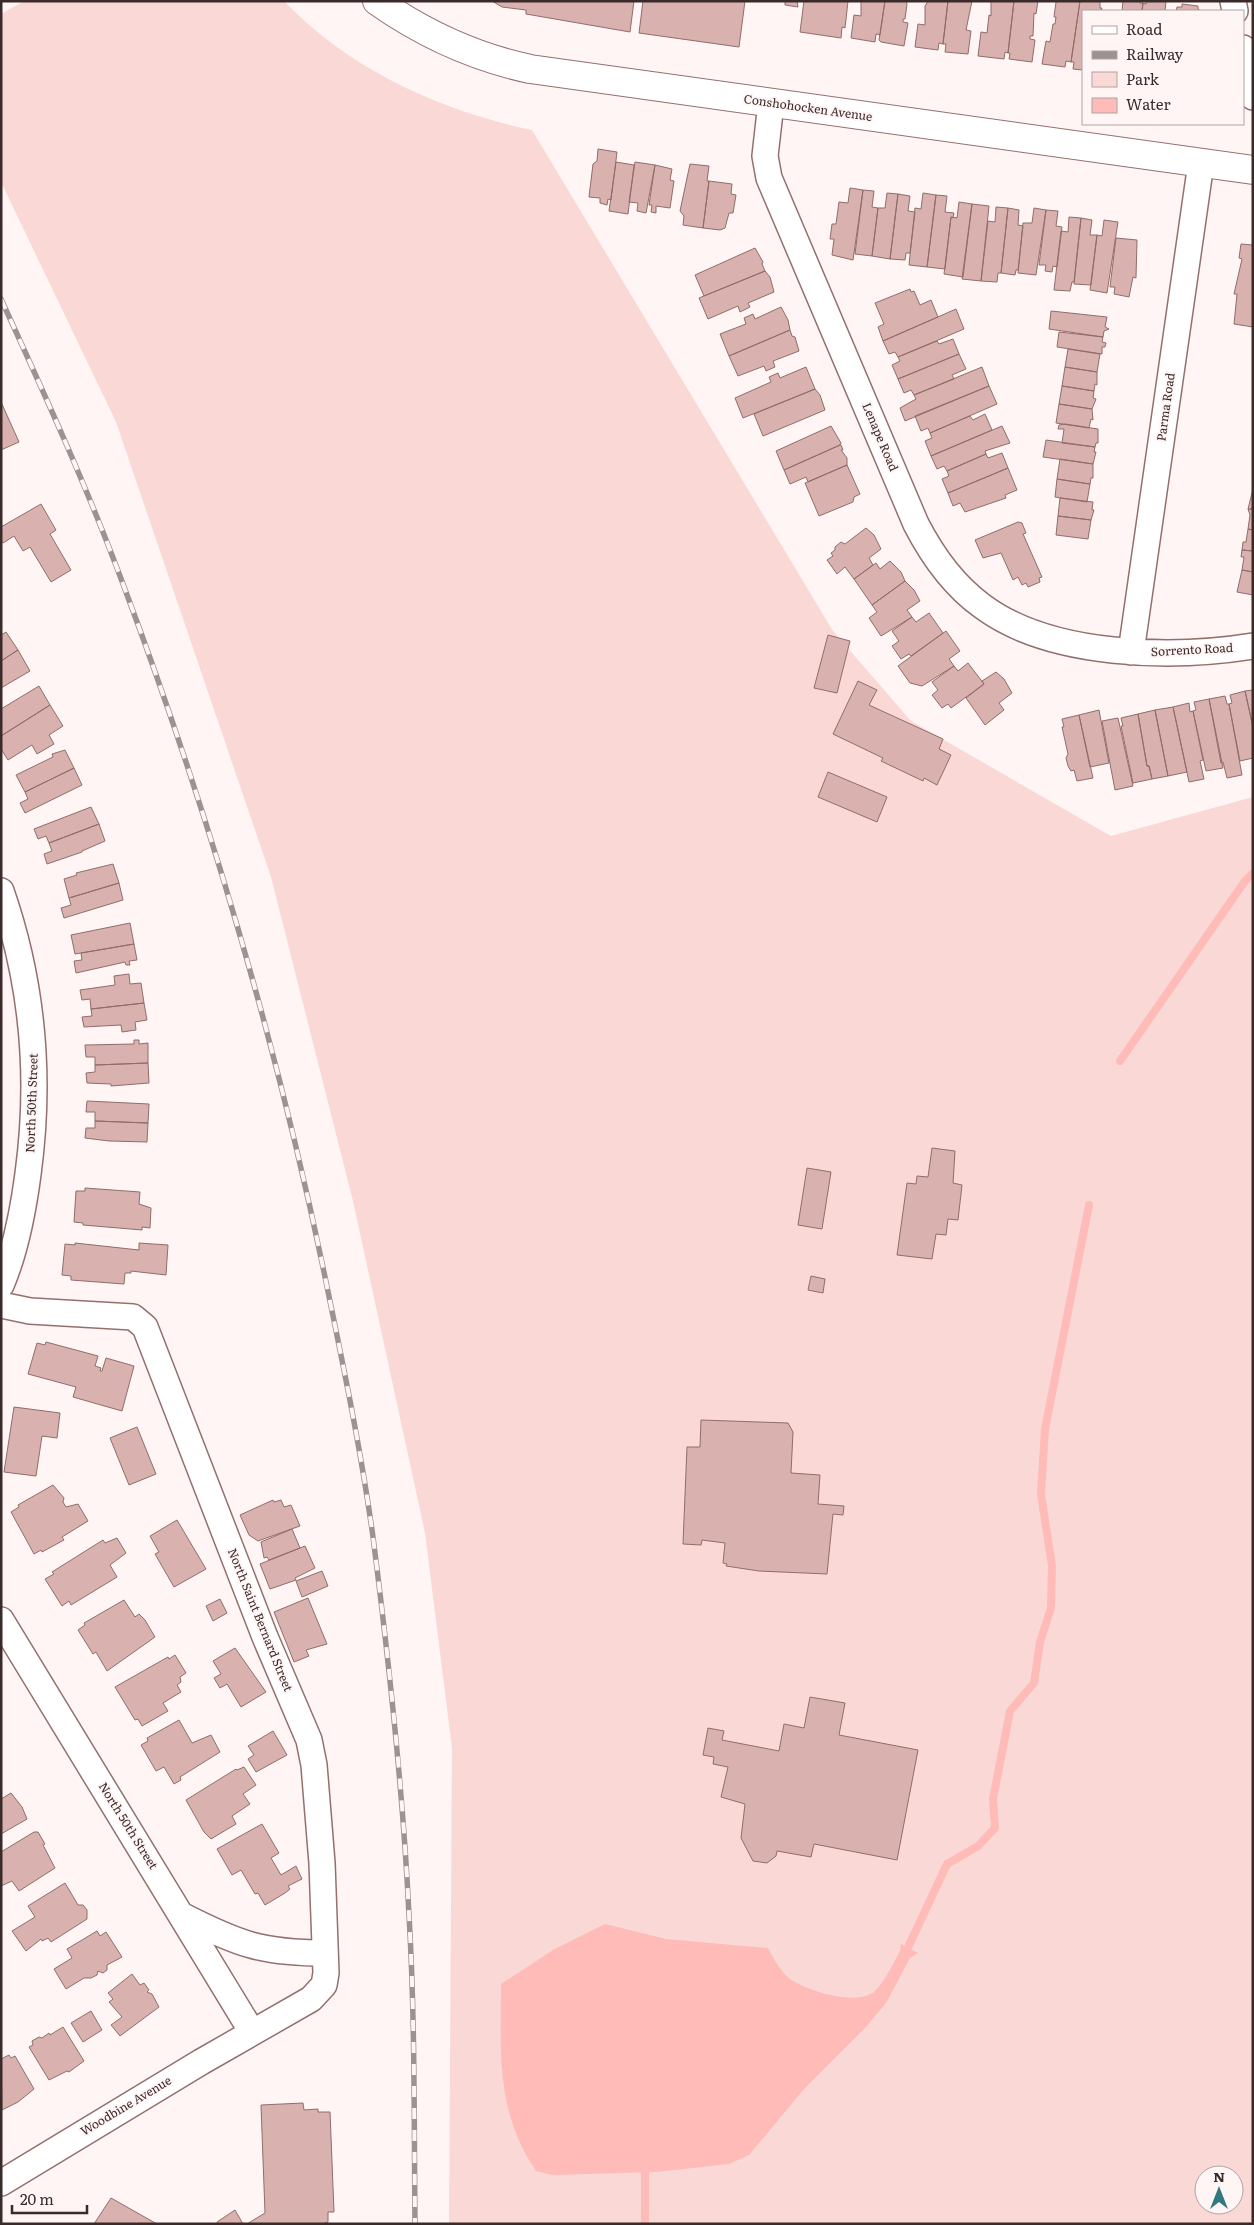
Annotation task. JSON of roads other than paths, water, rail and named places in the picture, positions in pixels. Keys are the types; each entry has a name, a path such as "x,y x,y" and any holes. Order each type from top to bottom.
{"main road":[{"name":"Conshohocken Avenue","path":"377,1 436,37 471,52 509,64 558,74 1253,170"}],"street":[{"path":"1244,53 1253,97"},
{"name":"Lenape Road","path":"771,103 765,156 769,178 916,524 936,557 964,591 981,606 1017,626 1052,638 1131,652"},
{"name":"Parma Road","path":"1131,652 1201,163"},
{"name":"Sorrento Road","path":"1131,652 1185,653 1253,646"},
{"name":"North 50th Street","path":"1,890 24,976 34,1042 35,1077 34,1116 25,1197 18,1232 1,1285"},
{"name":"North Saint Bernard Street","path":"1,1305 30,1311 133,1317 145,1326 265,1637 309,1740 314,1765 322,1863 326,1979 319,1992 252,2032"},
{"name":"North 50th Street","path":"1,1620 252,2032"},
{"path":"183,1916 224,1936 261,1949 280,1952 325,1953"},
{"name":"Woodbine Avenue","path":"1,2183 252,2032"}],"water":[{"path":"605,1924 666,1939 768,1948 780,1969 790,1979 820,1992 845,1997 857,1998 867,1996 875,1991 892,1966 900,1951 901,1944 918,1953 910,1958 886,2003 865,2028 804,2089 749,2155 729,2164 656,2172 553,2175 536,2171 513,2126 507,2103 501,2057 501,1984 553,1950"}],"waterway":[{"path":"1120,1061 1245,881 1253,873"},
{"path":"904,1956 947,1864 978,1846 995,1828 993,1799 1010,1711 1034,1683 1040,1642 1051,1608 1052,1566 1041,1494 1045,1429 1089,1205"},
{"path":"645,2162 645,2224"}],"railway":[{"path":"1,299 95,512 154,668 183,753 211,838 261,1010 305,1184 324,1272 363,1471 379,1584 395,1726 411,1953 415,2224"}]}
